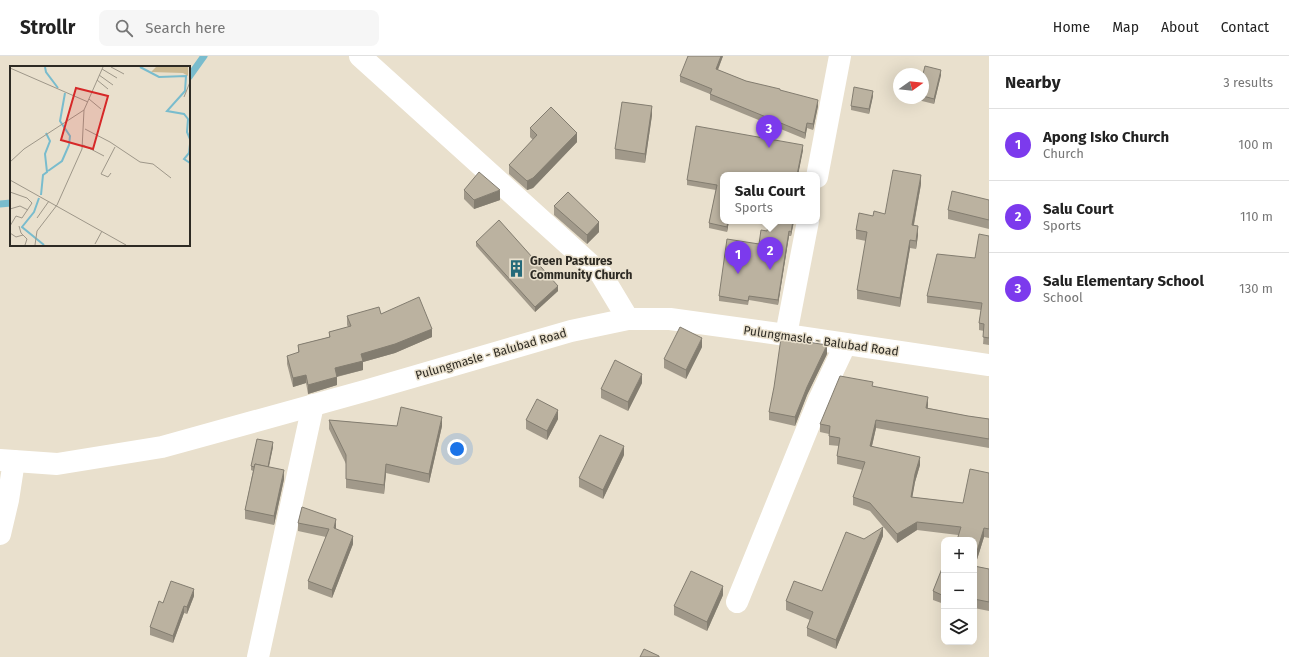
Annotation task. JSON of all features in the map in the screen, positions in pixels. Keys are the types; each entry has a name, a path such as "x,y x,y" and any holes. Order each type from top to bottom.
{"street":[{"path":"360,56 601,274 628,319"},
{"path":"818,172 840,56"},
{"path":"786,335 807,224"},
{"name":"Pulungmasle - Balubad Road","path":"7,461 57,464 162,447 571,331 628,319 670,320 786,335 845,345 989,365"},
{"path":"737,602 819,400 845,345"},
{"path":"258,657 313,405"},
{"path":"0,534 8,500 7,461"}],"building":[{"path":"688,56 721,56 716,69 746,81 818,100 813,124 807,123 805,133 710,94 712,89 680,76"},
{"path":"925,66 941,70 934,99 929,98 929,68 924,68"},
{"path":"854,87 873,91 869,109 851,106"},
{"path":"622,102 652,106 645,154 615,149"},
{"path":"551,107 577,133 533,178 527,181 509,165 537,135 530,128"},
{"path":"696,126 803,145 798,172 720,172 720,224 728,224 727,227 709,223 717,185 687,180"},
{"path":"893,170 921,175 912,225 918,226 916,241 910,240 900,298 857,290 867,232 856,230 859,213 873,216 874,211 885,214"},
{"path":"479,172 500,190 474,200 464,190"},
{"path":"952,191 989,200 989,220 948,210"},
{"path":"568,192 599,222 587,235 554,206"},
{"name":"Green Pastures Community Church","path":"499,220 558,286 535,307 476,242"},
{"path":"768,224 792,224 791,232 789,231 778,300 749,296 748,301 719,296 727,239 759,244 761,230 767,231"},
{"path":"979,234 989,236 989,338 983,337 984,324 979,323 982,303 927,296 937,254 975,258"},
{"path":"419,297 432,329 395,344 361,354 363,361 335,368 337,377 308,385 306,375 293,378 287,356 299,352 298,345 330,337 329,332 351,326 347,316 379,307 381,314"},
{"path":"680,327 702,338 686,370 664,359"},
{"path":"781,338 827,345 807,387 795,417 769,412"},
{"path":"615,360 642,374 628,402 601,389"},
{"path":"840,376 873,382 872,386 928,397 926,408 989,419 989,439 876,420 870,446 920,457 911,497 963,503 970,469 989,473 989,529 984,528 977,551 977,537 958,537 961,527 917,522 897,534 870,503 853,497 865,462 837,456 840,438 829,436 830,426 820,424"},
{"path":"537,399 558,410 547,431 526,420"},
{"path":"401,407 442,417 429,474 386,464 384,485 346,479 346,455 329,420 397,426"},
{"path":"600,435 624,446 603,490 579,478"},
{"path":"257,439 273,442 268,467 255,464 254,467 251,466"},
{"path":"255,464 284,470 274,516 245,510"},
{"path":"302,507 336,519 334,528 353,536 332,590 308,581 329,529 298,523"},
{"path":"883,527 836,640 807,628 813,612 786,601 794,581 822,591 846,532 864,539"},
{"path":"977,567 989,569 989,602 977,600"},
{"path":"691,571 723,586 707,622 674,606"},
{"path":"941,571 941,595 933,591"},
{"path":"171,581 194,589 187,607 184,606 173,636 150,627 159,601 163,603"},
{"path":"644,649 659,656 659,657 640,657"}],"waterway":[{"path":"190,76 204,56"},
{"path":"0,204 10,203"}],"place":[{"name":"Salu Elementary School","path":"769,148"},
{"name":"Green Pastures Community Church","path":"517,268"},
{"name":"Salu Court","path":"770,270"},
{"name":"Apong Isko Church","path":"738,274"}]}
